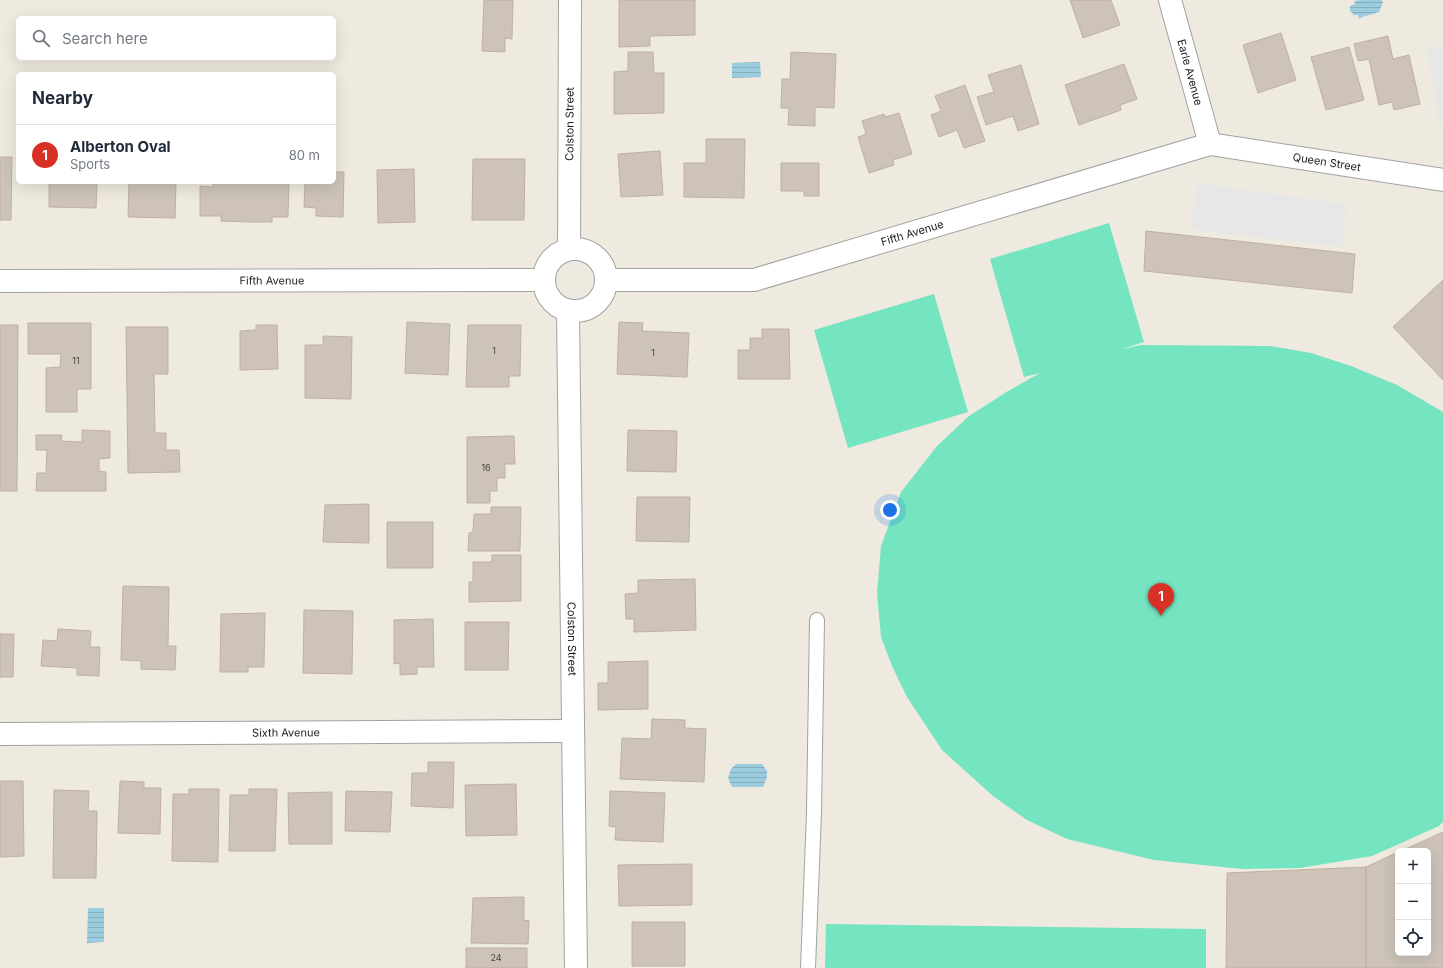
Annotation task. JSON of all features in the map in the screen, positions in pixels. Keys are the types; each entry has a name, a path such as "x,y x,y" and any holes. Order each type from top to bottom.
{"street":[{"name":"Colston Street","path":"569,249 570,0"},
{"name":"Earle Avenue","path":"1170,0 1210,144"},
{"name":"Queen Street","path":"1210,144 1443,180"},
{"name":"Fifth Avenue","path":"607,280 754,280 1210,144"},
{"path":"569,249 580,249 590,252 599,259 605,268 607,280 605,290 599,300 591,307 581,311 568,311 558,306 550,299 545,289 544,280 546,270 551,260 559,253 569,249"},
{"name":"Fifth Avenue","path":"0,281 544,280"},
{"name":"Colston Street","path":"568,311 576,968"},
{"name":"Sixth Avenue","path":"0,734 572,731"}],"lane":[{"path":"808,968 814,812 817,620"}],"green space":[{"path":"1109,223 1144,342 1122,349 1141,345 1271,346 1311,353 1351,366 1397,385 1443,412 1443,822 1439,826 1372,856 1300,868 1242,869 1154,860 1067,839 1027,820 993,796 942,750 907,697 892,666 881,637 877,594 881,546 901,492 937,446 969,416 1040,373 1024,377 990,259"},
{"path":"934,294 968,412 848,448 814,330"},
{"path":"826,924 1206,929 1206,968 825,968"}],"shaded area":[{"path":"1443,45 1443,124 1440,125 1427,48"},
{"path":"1197,183 1347,204 1342,247 1190,229"}],"water":[{"path":"1381,0 1383,2 1379,12 1359,18 1358,15 1354,15 1350,11 1350,6 1355,4 1354,1"},
{"path":"760,62 761,77 732,78 732,63"},
{"path":"736,764 762,764 767,771 767,777 763,787 732,787 728,778 731,769"},
{"path":"88,908 104,908 104,942 87,943"}],"building":[{"path":"484,0 513,0 512,39 505,38 505,52 482,51"},
{"path":"619,0 695,0 695,35 650,36 650,46 619,47"},
{"path":"1070,0 1111,0 1120,25 1083,38"},
{"path":"1281,33 1296,80 1258,93 1243,45"},
{"path":"1388,36 1393,59 1409,55 1420,104 1394,110 1392,102 1379,105 1369,59 1358,61 1354,44"},
{"path":"1349,47 1364,100 1326,110 1311,57"},
{"path":"628,52 653,52 654,73 664,73 664,113 614,114 614,72 628,71"},
{"path":"791,52 836,54 834,108 815,107 815,126 788,125 789,108 781,108 782,79 790,79"},
{"path":"1124,64 1137,99 1120,105 1121,110 1079,125 1065,85"},
{"path":"1021,65 1039,124 1018,131 1013,116 986,125 977,97 994,92 988,75"},
{"path":"965,85 985,141 964,148 957,130 939,137 931,115 941,111 935,96"},
{"path":"899,113 912,154 893,160 894,165 869,173 858,137 866,134 862,121 884,114 885,117"},
{"path":"706,139 745,139 744,198 684,197 684,163 706,163"},
{"path":"660,151 663,195 621,197 618,154"},
{"path":"0,157 12,157 11,220 0,220"},
{"path":"473,159 525,159 524,220 472,220"},
{"path":"781,163 819,163 819,196 804,196 804,191 781,191"},
{"path":"414,169 415,222 378,223 377,170"},
{"path":"336,172 344,172 343,217 316,216 316,208 304,207 305,184 336,184"},
{"path":"49,184 97,184 96,208 49,207"},
{"path":"129,184 176,184 175,218 128,217"},
{"path":"213,184 289,184 288,217 272,217 272,222 249,222 221,221 221,216 200,216 200,186 213,187"},
{"path":"1146,231 1355,254 1352,293 1144,271"},
{"path":"1443,280 1443,380 1393,327"},
{"path":"407,322 450,324 448,375 405,373"},
{"path":"619,322 643,323 642,331 689,333 687,377 617,374"},
{"path":"28,323 91,323 91,389 77,389 77,412 46,412 46,368 60,367 61,354 28,354"},
{"path":"0,325 18,325 17,491 0,491"},
{"path":"256,325 277,325 278,369 240,370 240,331 256,330"},
{"path":"468,325 521,325 520,376 509,376 509,387 466,387"},
{"path":"126,327 168,327 168,374 154,374 155,433 166,433 166,450 179,450 180,472 128,473"},
{"path":"762,329 789,329 790,379 738,379 738,350 750,350 750,338 762,338"},
{"path":"323,336 352,337 351,399 305,398 305,345 323,345"},
{"path":"82,430 110,431 110,458 99,459 99,471 106,472 106,491 36,491 37,473 46,473 47,450 36,450 36,435 62,435 61,441 82,442"},
{"path":"628,430 677,431 676,472 627,471"},
{"path":"514,436 515,464 505,464 505,478 497,478 497,491 490,491 490,503 467,503 467,437"},
{"path":"637,497 690,497 689,542 636,541"},
{"path":"369,504 369,543 323,542 325,505"},
{"path":"491,507 521,507 520,551 468,551 469,533 473,532 474,514 491,514"},
{"path":"387,522 433,522 433,568 387,568"},
{"path":"492,555 521,555 521,601 469,602 469,582 473,582 473,562 492,562"},
{"path":"695,579 696,630 634,632 634,619 626,619 625,594 638,593 638,580"},
{"path":"123,586 169,587 168,646 176,646 175,670 141,669 141,661 121,660"},
{"path":"304,610 353,611 352,674 303,673"},
{"path":"265,613 264,667 248,667 248,672 220,672 221,614"},
{"path":"433,619 434,667 417,667 417,674 400,675 400,663 394,664 394,620"},
{"path":"465,622 509,622 508,670 465,670"},
{"path":"58,629 91,631 90,647 100,647 99,676 77,675 77,668 41,666 43,640 57,641"},
{"path":"0,634 14,634 13,677 0,677"},
{"path":"648,661 648,709 598,710 598,683 608,683 608,662"},
{"path":"652,719 685,720 685,728 706,729 704,782 620,779 622,738 651,739"},
{"path":"428,762 454,762 453,808 411,806 412,773 428,773"},
{"path":"0,781 23,781 24,856 0,857"},
{"path":"120,781 144,782 144,788 161,788 160,834 118,833"},
{"path":"516,784 517,835 466,836 465,785"},
{"path":"189,789 219,789 218,862 172,861 173,794 189,794"},
{"path":"249,789 277,789 275,851 229,851 230,795 249,795"},
{"path":"54,790 89,791 88,811 97,811 96,878 53,878"},
{"path":"346,791 392,792 390,832 345,831"},
{"path":"610,791 665,793 663,842 615,840 616,827 609,826"},
{"path":"332,792 332,844 289,844 288,793"},
{"path":"1443,832 1443,968 1366,968 1366,867 1395,853 1395,956 1431,956 1431,848 1408,848"},
{"path":"692,864 692,905 619,906 618,865"},
{"path":"1366,867 1366,968 1226,968 1227,873"},
{"path":"524,897 524,921 529,920 528,944 471,943 473,898"},
{"path":"632,922 685,922 685,966 632,966"},
{"path":"466,948 527,948 527,968 466,968"}],"place":[{"name":"Alberton Oval","path":"1161,616"}]}
